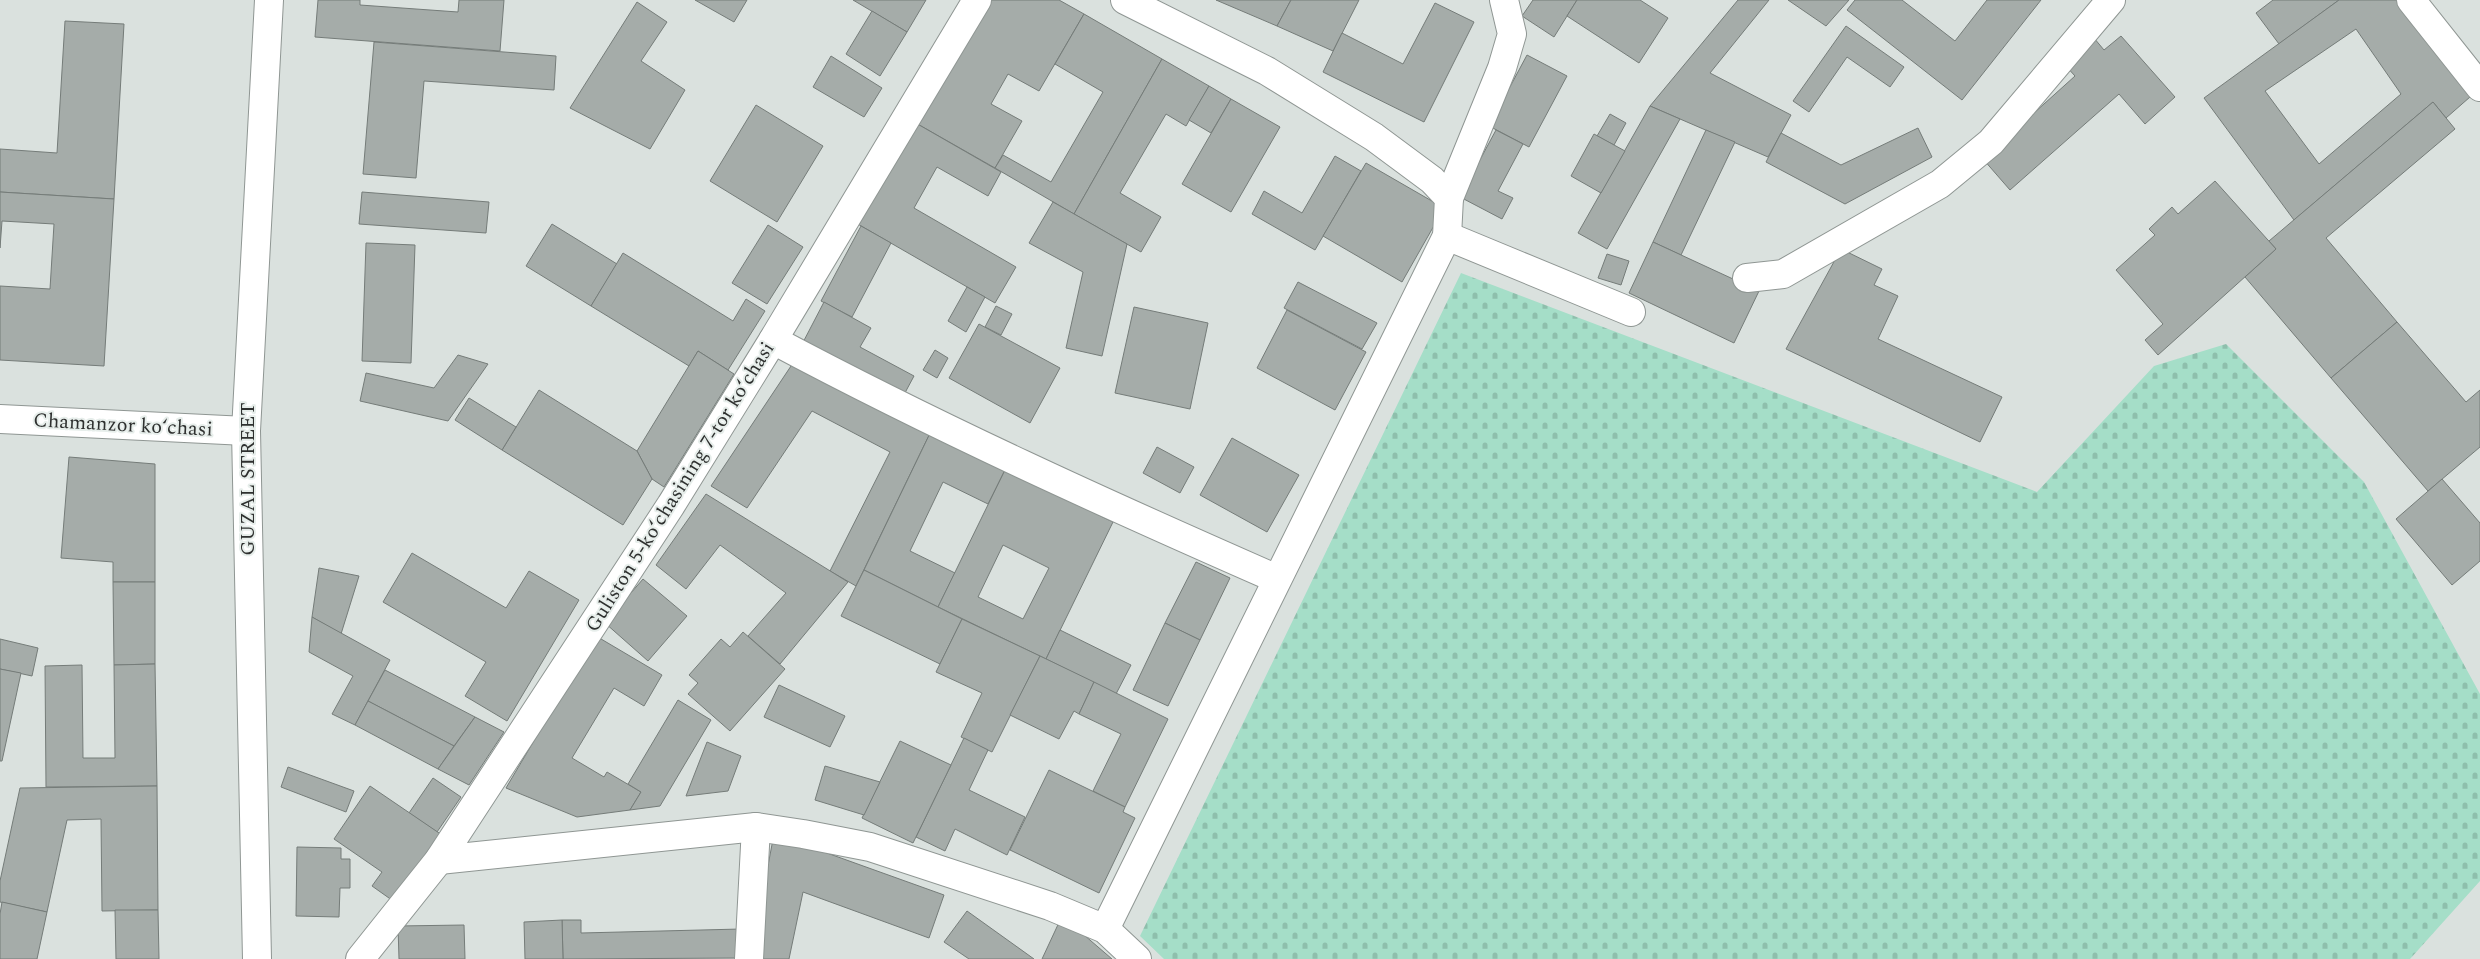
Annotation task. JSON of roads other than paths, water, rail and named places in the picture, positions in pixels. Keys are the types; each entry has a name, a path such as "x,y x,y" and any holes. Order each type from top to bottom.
{"street":[{"name":"GUZAL STREET","path":"257,959 246,431 269,0"},
{"name":"Guliston 5-koʻchasining 7-tor koʻchasi","path":"360,959 439,860 671,505 773,340 977,0"},
{"path":"1126,0 1283,81 1374,137 1432,180 1449,198"},
{"path":"1105,929 1447,236 1449,198 1502,68 1512,34 1504,0"},
{"path":"1747,278 1783,274 1940,184 1991,142 2111,0"},
{"path":"2411,0 2480,87"},
{"path":"1447,236 1631,312"},
{"path":"773,340 878,395 1034,472 1277,579"},
{"name":"Chamanzor koʻchasi","path":"0,419 246,431"},
{"path":"749,959 756,827"},
{"path":"439,860 756,827 870,847 1050,906 1105,929 1137,959"}]}
